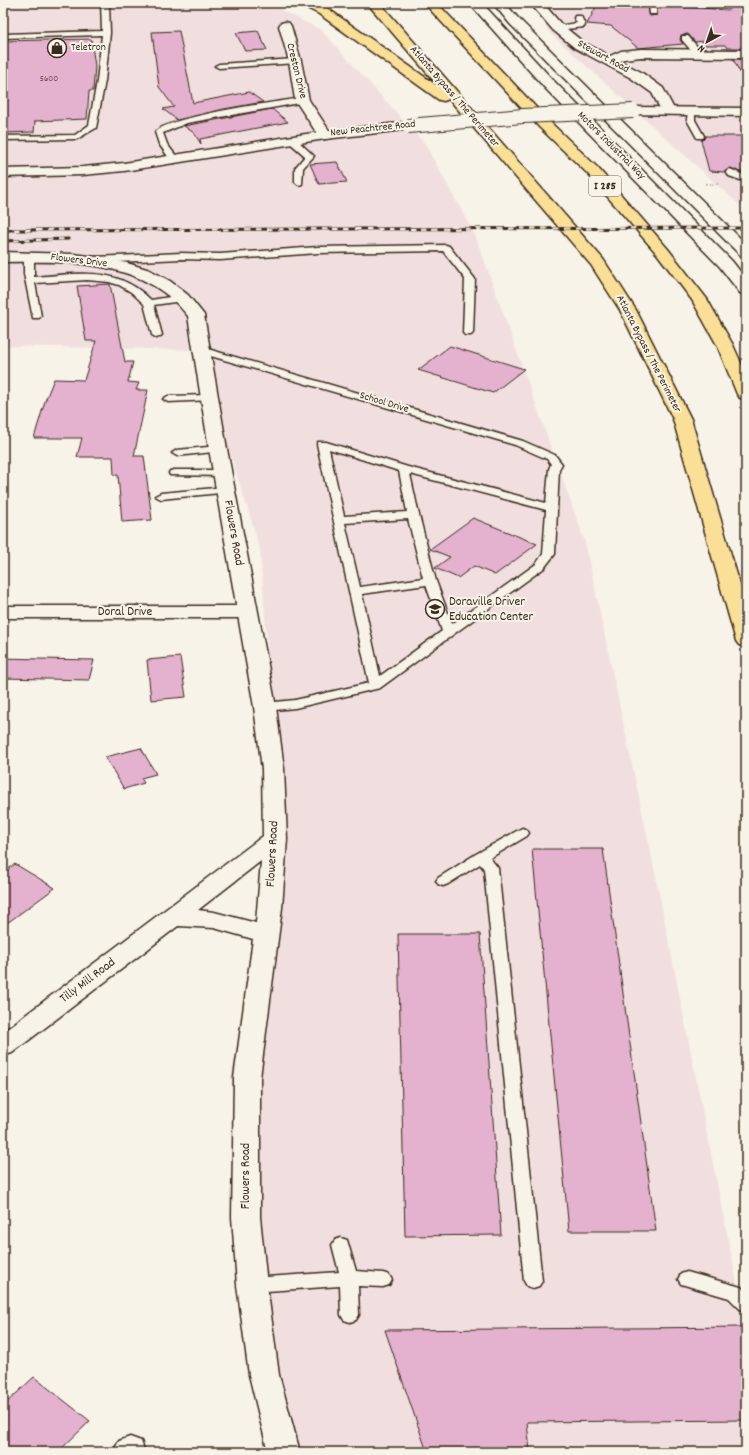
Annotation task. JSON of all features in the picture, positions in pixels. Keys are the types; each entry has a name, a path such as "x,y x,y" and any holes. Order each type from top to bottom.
{"highway":[{"path":"307,3 322,10 471,116"},
{"name":"Atlanta Bypass / The Perimeter","path":"373,3 597,262 628,310 682,419 746,640"},
{"name":"I 285","path":"430,3 544,124 592,170 663,252 699,300 725,345 746,394"}],"street":[{"name":"Motors Industrial Way","path":"475,3 548,83 726,264 746,290"},
{"name":"Motors Industrial Way","path":"499,3 514,21 746,253"},
{"name":"Stewart Road","path":"536,3 558,28 579,45 636,75 658,91 668,111"},
{"name":"Creston Drive","path":"285,26 295,61 302,100 325,135"},
{"path":"611,61 621,55 641,53 746,54"},
{"name":"New Peachtree Road","path":"3,173 83,171 124,167 325,135 523,116 633,111 746,112"},
{"name":"Flowers Drive","path":"3,257 30,256 93,260 152,277"},
{"name":"Flowers Road","path":"152,277 182,298 196,315 209,398 265,707 273,769 275,839 266,934 247,1078 246,1217 252,1285 264,1374 284,1452"},
{"name":"Doral Drive","path":"3,612 247,612"},
{"name":"Tilly Mill Road","path":"3,1046 275,839"},
{"path":"174,916 214,920 266,934"}],"lane":[{"path":"3,138 77,137 93,126 101,81 106,33 105,3"},
{"path":"649,3 653,3 653,12"},
{"path":"558,28 581,25 578,18"},
{"path":"3,36 106,33"},
{"path":"685,38 698,54"},
{"path":"219,66 295,61"},
{"path":"175,160 163,144 159,132 168,127 185,121 302,100"},
{"path":"691,111 691,120 700,136"},
{"path":"292,140 310,156 299,168 299,182"},
{"path":"730,172 746,179"},
{"path":"93,260 181,256 220,257 318,250 446,248 470,279 468,333"},
{"path":"30,256 30,280 36,316"},
{"path":"30,280 91,277 117,281 133,289 149,302 157,335"},
{"path":"149,302 182,298"},
{"name":"School Drive","path":"201,350 519,443 551,457 556,464 554,469 552,508"},
{"path":"168,399 209,398"},
{"path":"265,707 295,704 376,685 540,566 549,554 552,508 404,469 322,444 376,685"},
{"path":"177,453 218,449"},
{"path":"404,469 413,515 430,582 449,633"},
{"path":"174,473 225,482"},
{"path":"161,496 225,482"},
{"path":"339,520 413,515"},
{"path":"355,591 430,582"},
{"path":"443,881 522,833"},
{"path":"481,857 491,868 532,1281"},
{"path":"342,1245 349,1278 350,1315"},
{"path":"252,1285 349,1278 383,1280"},
{"path":"688,1279 734,1292 746,1304"}],"shaded area":[{"path":"3,3 267,3 321,30 425,144 476,237 585,542 654,868 746,1328 746,1452 287,1452 231,1078 280,815 260,549 198,350 3,346"},
{"path":"533,3 746,3 746,211 549,32"}],"building":[{"path":"598,3 644,4 648,6 650,16 657,15 658,5 729,10 734,3 746,3 746,48 727,48 725,45 705,45 703,41 695,42 688,34 681,35 680,40 683,44 638,48 611,26 587,24"},
{"path":"179,31 193,103 249,92 263,102 177,120 163,109 174,107 159,87 152,32"},
{"path":"258,31 267,50 245,51 236,33"},
{"path":"91,39 95,66 93,91 89,91 87,119 35,121 34,132 3,133 3,41"},
{"path":"733,59 746,59 746,84"},
{"path":"272,109 288,122 200,139 201,144 194,133 184,126"},
{"path":"705,136 746,136 746,172 740,172 731,168 725,172 709,171 701,140 704,139"},
{"path":"337,162 347,182 319,184 310,164"},
{"path":"110,284 125,362 133,362 128,382 139,383 136,390 148,390 134,456 144,456 152,520 122,522 118,475 114,475 113,457 77,457 82,438 34,438 45,401 54,379 84,380 96,341 86,341 77,286"},
{"path":"450,346 524,369 493,393 418,370"},
{"path":"473,518 537,544 495,575 474,566 458,578 435,568 450,557 430,549"},
{"path":"180,657 186,697 151,700 147,660"},
{"path":"3,658 94,660 89,680 3,678"},
{"path":"141,748 156,774 141,778 144,783 124,789 105,757"},
{"path":"532,849 603,849 656,1231 569,1231"},
{"path":"15,864 55,888 3,926 3,873"},
{"path":"398,934 480,934 501,1235 405,1236"},
{"path":"746,1327 746,1420 527,1422 530,1452 427,1452 385,1330"},
{"path":"34,1377 90,1421 58,1452 3,1452 3,1406"}],"railway":[{"path":"3,230 746,228"},
{"path":"3,241 68,239"}],"place":[{"name":"Teletron","path":"57,48"},
{"name":"Doraville Driver Education Center","path":"435,609"}]}
